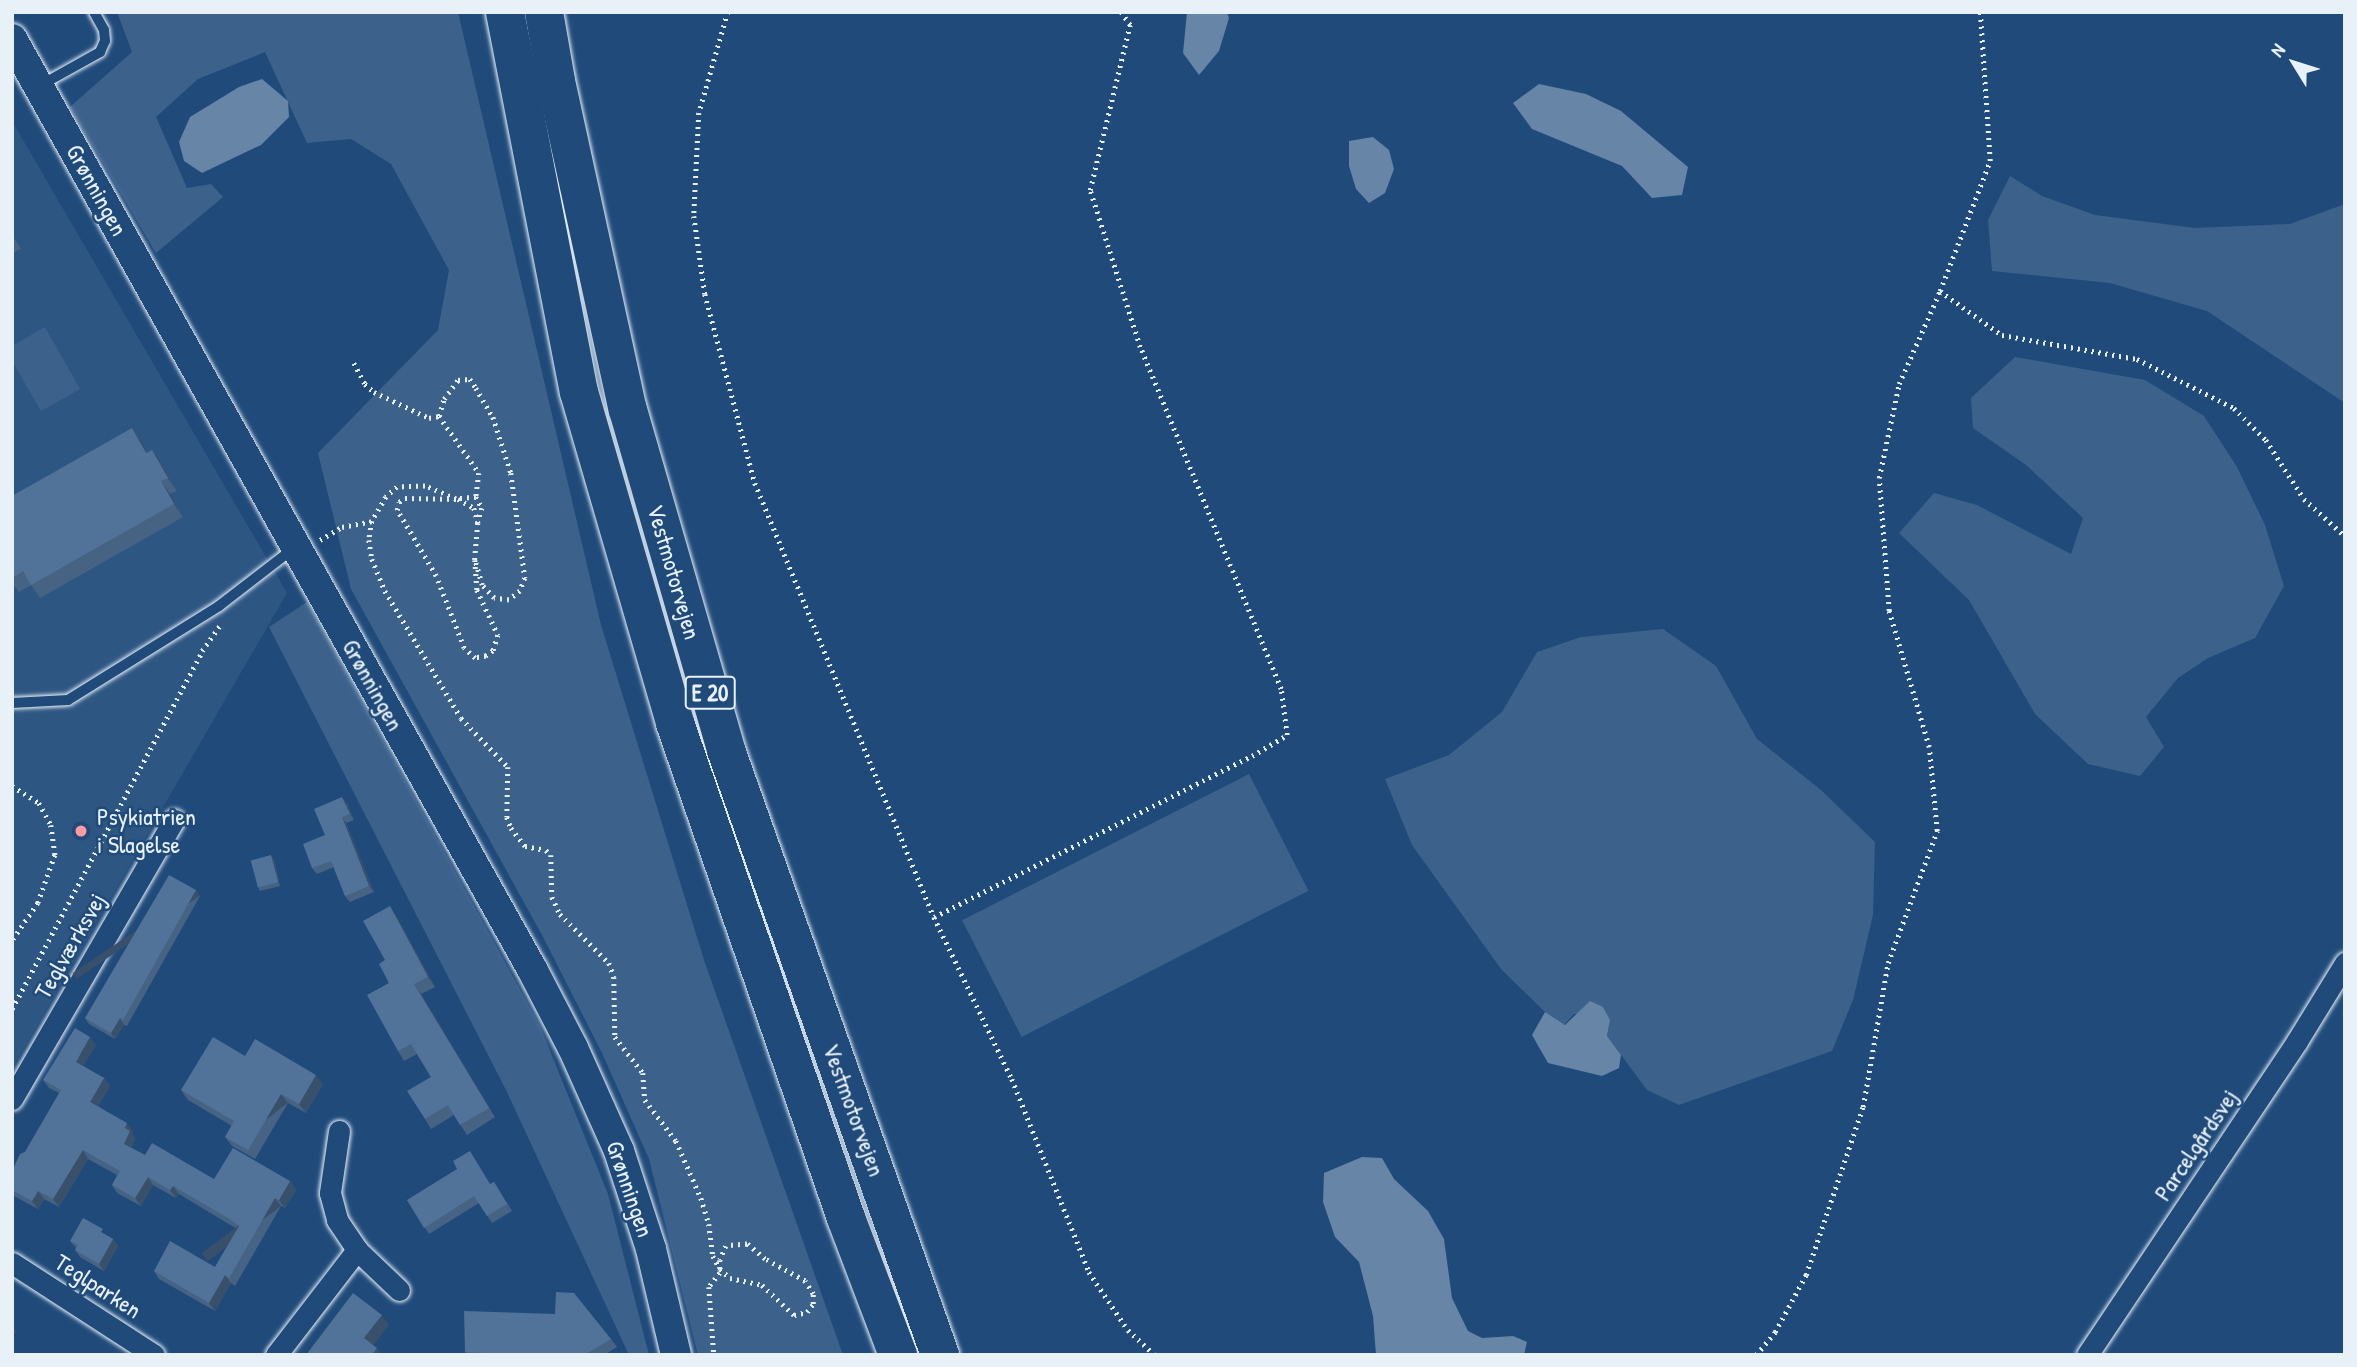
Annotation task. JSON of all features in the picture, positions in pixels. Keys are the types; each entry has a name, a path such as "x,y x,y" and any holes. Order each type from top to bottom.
{"highway":[{"name":"Vestmotorvejen","path":"505,12 579,392 667,696 846,1218 898,1355"},
{"name":"Vestmotorvejen","path":"544,12 556,81 628,410 726,750 940,1355"}],"main road":[{"name":"Grønningen","path":"12,39 307,544 573,1048 619,1151 651,1249 676,1355"}],"street":[{"name":"Teglværksvej","path":"12,1099 174,820"},
{"name":"Parcelgårdsvej","path":"2087,1355 2289,1052 2345,963"},
{"path":"339,1131 330,1193 337,1220 357,1250 399,1290"},
{"path":"276,1355 357,1250"},
{"name":"Teglparken","path":"12,1263 154,1355"}],"lane":[{"path":"39,86 100,52 105,41 104,30 94,12"},
{"path":"12,703 68,700 224,602 307,544"}],"path":[{"path":"728,12 699,113 694,216 705,294 755,483 934,917 1012,1079 1089,1272 1128,1330 1155,1355"},
{"path":"934,917 1252,756 1287,735 1281,690 1140,347 1090,190 1130,25 1121,12"},
{"path":"1756,1355 1775,1332 1805,1275 1863,1107 1888,963 1937,831 1929,747 1889,611 1880,478 1899,384 1940,292 1990,161 1980,12"},
{"path":"1940,292 2002,335 2137,359 2234,408 2266,440 2304,499 2345,536"},
{"path":"354,363 365,384 374,392 429,418 439,416"},
{"path":"439,416 444,399 458,380 470,379 493,417 511,473 525,578 520,591 509,600 494,598 482,584 475,559"},
{"path":"439,416 479,473 476,496 482,508 475,559 482,605 498,635 493,650 481,658 470,656 464,648 436,576 397,510 399,502 405,498 456,499 476,496"},
{"path":"478,523 470,504 425,486 397,487 386,497 372,521 370,550 385,591 461,718 508,767 510,785 507,817 516,838 525,846 545,850 551,855 552,897 560,914 609,963 614,977 615,1037 643,1073 645,1100 676,1141 701,1198 709,1224 713,1256 720,1269 730,1279 762,1285 788,1313 802,1315 813,1304 813,1294 805,1281 765,1259 747,1244 726,1246 720,1260 720,1269 709,1287 714,1355"},
{"path":"307,544 342,527 372,521"},
{"path":"12,1009 202,651 228,613 224,602"},
{"path":"12,786 39,803 51,825 55,855 38,903 12,940"}],"shaded area":[{"path":"117,12 458,12 601,625 704,960 843,1355 698,1355 649,1159 602,1053 542,935 351,589 318,453 438,330 449,270 391,164 351,139 307,143 265,52 198,79 156,117 187,188 211,184 223,197 156,253 70,107 132,52"},
{"path":"1187,12 1227,12 1229,18 1219,51 1199,75 1183,53"},
{"path":"262,79 288,101 289,117 261,145 202,173 184,161 179,142 190,117 239,87"},
{"path":"1539,84 1586,94 1621,111 1688,167 1682,195 1652,198 1622,166 1532,129 1513,103"},
{"name":"Psykiatrien i Slagelse","path":"12,121 287,593 12,1068"},
{"path":"1373,137 1389,150 1394,169 1385,193 1369,203 1356,189 1349,166 1349,141"},
{"path":"2010,176 2042,196 2095,215 2195,228 2290,224 2345,204 2345,403 2207,311 2110,283 1992,271 1988,220"},
{"path":"45,327 80,389 41,411 12,361 12,346"},
{"path":"2015,357 2145,380 2204,416 2237,467 2265,525 2284,586 2255,638 2208,658 2178,678 2146,717 2164,747 2140,776 2088,764 2035,714 1969,600 1899,533 1934,493 1977,505 2071,554 2083,518 2026,465 1973,428 1971,398"},
{"path":"307,602 540,1026 608,1194 649,1355 629,1355 507,1092 269,627"},
{"path":"1663,629 1716,666 1757,739 1821,790 1875,842 1873,915 1853,1000 1832,1051 1679,1105 1647,1090 1607,1036 1610,1020 1574,1014 1564,1025 1545,1012 1501,969 1412,845 1385,779 1449,755 1502,712 1537,652 1581,637"},
{"path":"1249,774 1308,891 1022,1037 962,920"},
{"path":"1590,1001 1603,1007 1610,1020 1607,1036 1621,1055 1619,1068 1602,1076 1548,1063 1532,1035 1545,1012 1565,1025"},
{"path":"1362,1157 1382,1158 1394,1179 1428,1211 1444,1239 1452,1298 1468,1331 1482,1338 1513,1336 1527,1342 1524,1355 1376,1355 1373,1316 1359,1262 1335,1237 1323,1202 1324,1173"}],"building":[{"path":"132,428 146,453 152,450 168,478 161,481 174,504 31,585 23,571 12,578 12,496"},
{"path":"342,797 350,814 342,817 369,886 345,896 331,861 312,868 303,844 325,835 314,809"},
{"path":"271,855 278,882 258,887 251,860"},
{"path":"169,875 196,890 123,1020 120,1018 111,1033 85,1018"},
{"path":"390,906 428,977 414,984 489,1108 460,1125 448,1105 425,1119 407,1091 431,1077 411,1044 398,1051 367,995 389,983 379,964 385,960 363,921"},
{"path":"75,1028 90,1037 76,1062 104,1078 90,1102 127,1123 125,1128 130,1131 124,1144 145,1155 152,1143 214,1179 233,1148 290,1181 279,1200 275,1198 229,1278 225,1275 209,1303 154,1271 170,1241 215,1267 239,1226 173,1186 170,1190 148,1177 135,1198 112,1185 120,1171 83,1150 53,1199 38,1191 32,1201 12,1190 12,1171 20,1154 25,1152 61,1090 43,1080"},
{"path":"213,1037 245,1056 255,1039 316,1075 299,1104 281,1094 248,1150 225,1137 234,1121 181,1090"},
{"path":"470,1151 490,1184 494,1182 507,1204 487,1216 474,1196 424,1228 407,1200 457,1169 453,1161"},
{"path":"83,1218 103,1229 101,1232 113,1239 99,1264 75,1250 78,1245 70,1241"},
{"path":"556,1292 574,1293 611,1339 584,1355 465,1352 464,1311 555,1314"},
{"path":"353,1293 382,1315 364,1338 377,1348 372,1355 306,1355"}],"place":[{"name":"Psykiatrien i Slagelse","path":"81,831"}]}
